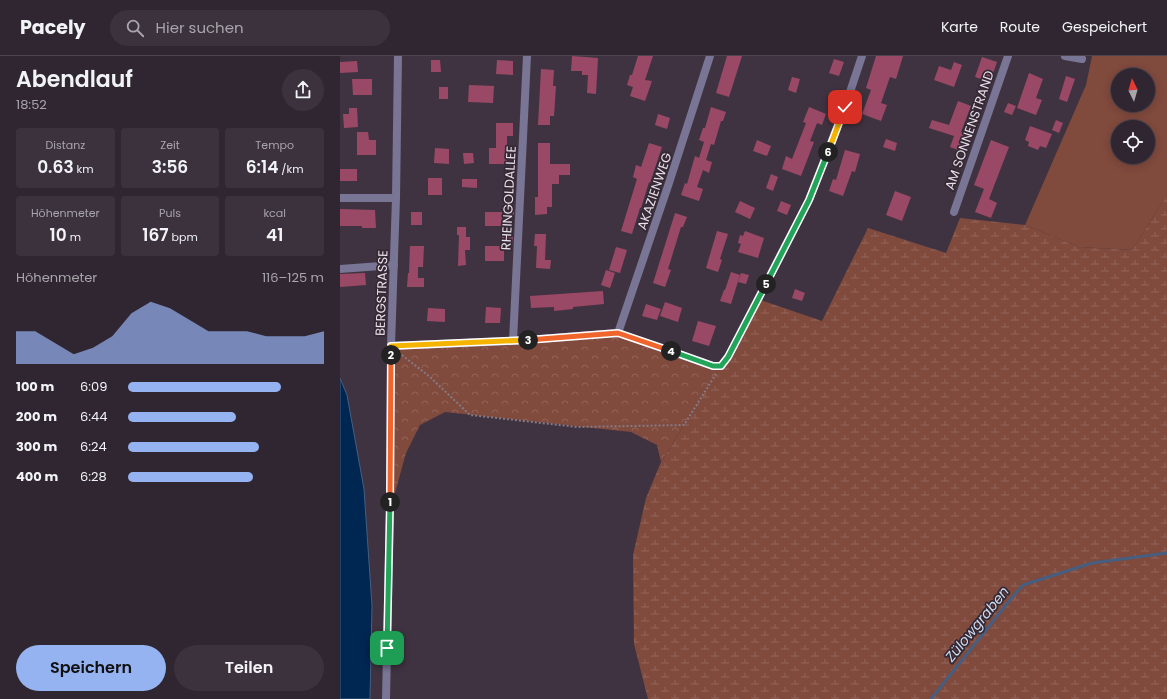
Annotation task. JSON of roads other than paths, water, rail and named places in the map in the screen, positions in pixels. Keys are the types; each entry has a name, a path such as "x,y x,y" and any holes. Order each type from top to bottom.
{"street":[{"name":"BERGSTRASSE","path":"386,699 390,511 391,346 396,198 398,56"},
{"name":"RHEINGOLDALLEE","path":"513,341 527,56"},
{"name":"AKAZIENWEG","path":"618,333 710,56"},
{"path":"391,346 513,341 618,333 713,366 721,366 728,357 809,200 845,107 862,56"},
{"name":"AM SONNENSTRAND","path":"954,212 1008,56"},
{"path":"1065,56 1082,59"},
{"path":"340,198 396,198"},
{"path":"340,269 394,265"}],"water":[{"path":"340,378 347,395 364,489 372,606 370,699 340,699"}],"waterway":[{"name":"Zülowgraben","path":"931,699 1023,585 1092,563 1167,553"}]}
